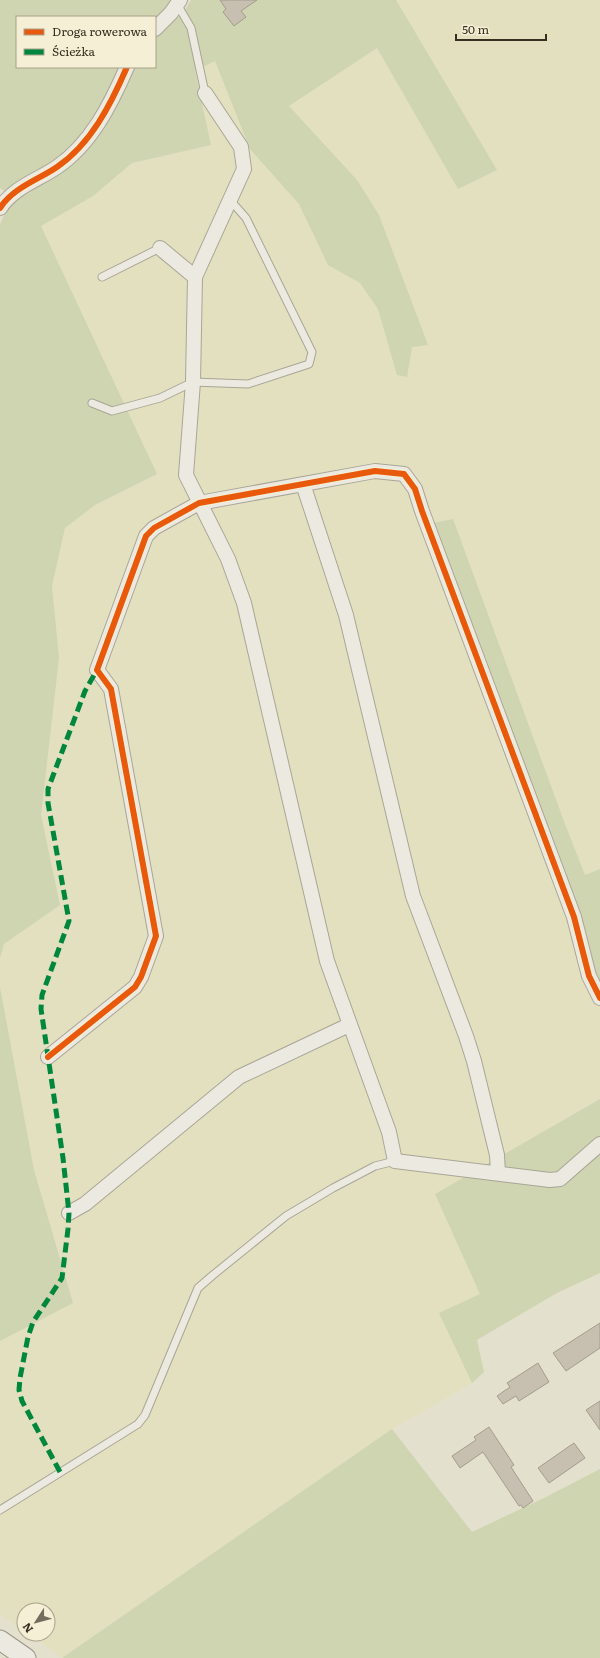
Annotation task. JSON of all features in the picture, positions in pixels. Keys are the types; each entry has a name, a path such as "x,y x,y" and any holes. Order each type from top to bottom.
{"street":[{"path":"156,28 171,13 178,2"},
{"path":"0,208 5,200 28,183 56,167 73,154 94,128 116,91 127,68"},
{"path":"204,93 241,147 244,169 231,201 195,277 193,382 186,475 228,559 244,603 327,961 389,1132 395,1161 550,1180 560,1179 600,1144"},
{"path":"160,248 195,277"},
{"path":"48,1057 135,987 154,948 156,936 155,920 111,689 97,670 146,536 154,528 200,504 375,471 396,471 404,474 415,489 574,917 589,976 600,998"},
{"path":"303,484 346,615 413,896 466,1036 474,1062 497,1155 498,1173"},
{"path":"69,1213 85,1204 239,1077 349,1025"},
{"path":"0,1640 26,1658"}],"lane":[{"path":"178,2 191,28 204,93"},
{"path":"92,404 112,411 160,398 193,382 248,384 309,364 312,352 246,218 231,201"},
{"path":"102,277 160,248"},
{"path":"0,1510 60,1472 123,1436 138,1424 144,1415 198,1288 212,1275 286,1216 333,1188 375,1166 395,1161"}],"shaded area":[{"path":"396,0 600,0 600,869 585,876 453,519 428,524 600,990 600,1099 435,1194 481,1294 439,1313 472,1383 392,1429 62,1658 39,1642 56,1642 56,1602 16,1602 16,1625 0,1614 0,1341 73,1302 34,1170 0,987 0,958 4,944 60,905 41,815 59,658 52,586 65,528 95,505 157,474 41,226 93,196 132,163 211,145 195,71 215,61 250,149 299,204 328,265 360,283 378,309 397,375 412,346 428,345 357,180 288,106 377,48 458,189 497,170"}],"green space":[{"path":"0,0 175,0 156,23 156,16 16,16 16,68 124,68 114,90 71,151 7,193 0,188"},
{"path":"191,0 396,0 497,170 458,189 377,48 289,106 357,180 379,215 428,345 412,347 407,377 397,375 378,309 360,283 328,265 299,204 250,149 215,61 195,71 211,145 132,163 93,196 41,226 157,474 95,505 65,528 52,586 59,658 41,815 60,905 4,944 0,958 0,224 10,203 29,193 76,160 95,138 132,68 156,68 156,36 184,12"},
{"path":"453,519 585,875 600,869 600,990 428,524"},
{"path":"0,987 34,1170 73,1303 0,1341"},
{"path":"600,1099 600,1273 557,1293 477,1340 484,1372 472,1383 439,1313 480,1294 435,1194"},
{"path":"392,1429 472,1532 546,1497 600,1469 600,1658 62,1658"}],"building":[{"path":"220,0 257,0 241,11 246,17 234,26 223,12 226,9"},
{"path":"600,1323 600,1348 566,1371 553,1353"},
{"path":"538,1363 549,1382 519,1401 516,1396 503,1404 497,1396 510,1387 507,1383"},
{"path":"600,1401 600,1430 586,1410"},
{"path":"489,1427 514,1465 511,1467 533,1501 523,1508 521,1505 519,1506 483,1452 460,1468 452,1456 476,1440 474,1437"},
{"path":"574,1443 585,1458 549,1483 538,1468"}],"marked path":[{"path":"60,1472 22,1401 19,1390 28,1337 33,1322 62,1278 69,1213 63,1158 41,1009 42,995 69,921 48,803 48,789 85,691 97,670"}],"cycle path":[{"path":"0,208 19,189 50,172 69,158 80,147 90,135 107,109 127,68"},
{"path":"48,1057 135,987 141,977 156,936 111,689 97,670 146,536 154,528 199,503 375,471 404,474 415,489 574,917 589,976 600,998"}]}
